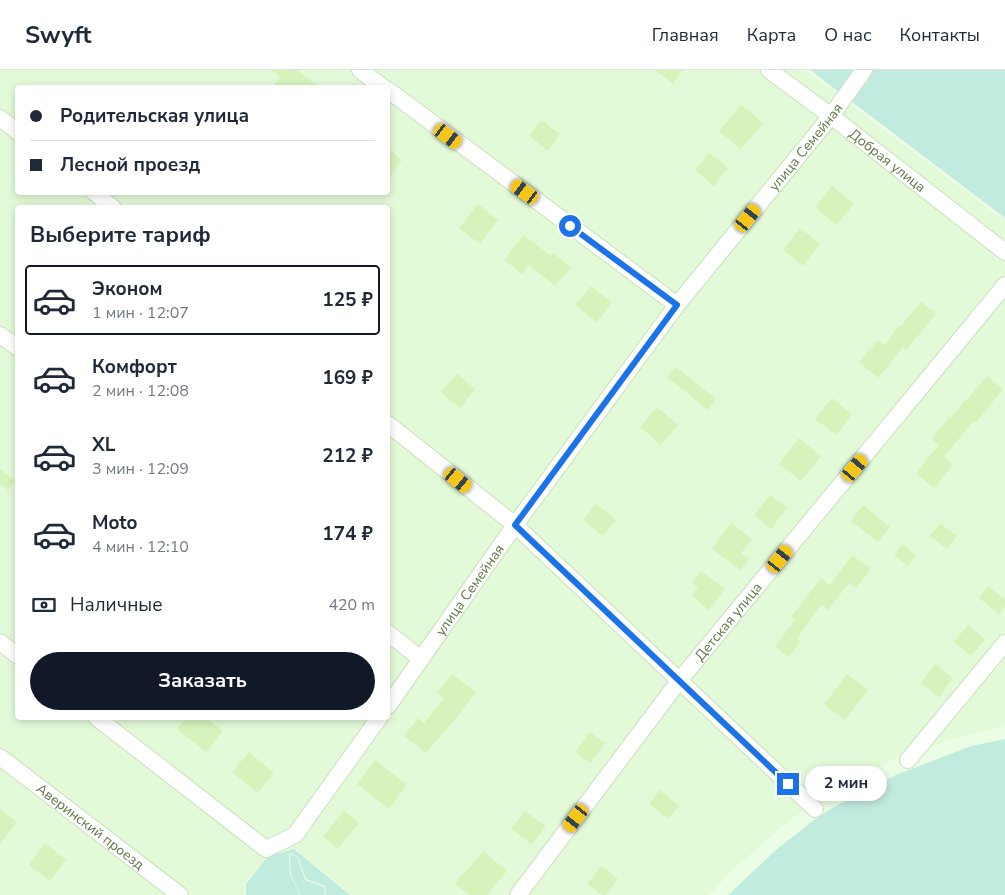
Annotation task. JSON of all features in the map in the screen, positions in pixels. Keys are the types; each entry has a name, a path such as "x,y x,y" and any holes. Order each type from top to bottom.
{"street":[{"path":"360,70 380,85"},
{"name":"Добрая улица","path":"769,70 1005,252"},
{"name":"улица Семейная","path":"390,703 515,525 677,305 831,116 864,70"},
{"path":"390,91 677,305"},
{"path":"0,118 15,130"},
{"path":"98,195 109,205"},
{"name":"Детская улица","path":"518,895 679,681 1005,285"},
{"path":"0,335 15,346"},
{"path":"390,426 515,525 816,809"},
{"path":"390,635 421,659"},
{"path":"0,642 15,654"},
{"path":"908,760 1005,643"},
{"path":"100,720 266,849 296,835 378,720"},
{"name":"Аверинский проезд","path":"0,757 180,895"}],"shaded area":[{"path":"0,70 805,70 1005,221 1005,725 900,756 853,779 786,823 736,867 709,895 352,895 294,848 268,856 245,883 244,895 0,895"},
{"path":"810,70 1005,70 1005,218"},
{"path":"1005,739 1005,895 728,895 776,850 815,819 836,806 896,775 971,746"},
{"path":"294,849 350,895 326,895 325,886 306,879 298,857 291,853 289,854 290,875 299,895 246,895 246,884 268,856"},
{"path":"290,854 297,857 305,880 324,887 325,895 300,895 291,875"}],"building":[{"path":"272,70 297,70 315,85 274,85 280,77"},
{"path":"655,70 683,70 673,84"},
{"path":"741,105 763,123 741,149 719,131"},
{"path":"541,120 560,134 548,151 529,136"},
{"path":"390,150 402,160 390,176"},
{"path":"709,153 728,168 714,186 695,170"},
{"path":"832,186 854,204 836,225 815,207"},
{"path":"478,204 498,220 480,244 459,228"},
{"path":"800,228 820,244 803,266 783,250"},
{"path":"524,235 551,256 553,253 571,267 555,286 529,265 522,274 504,260"},
{"path":"591,286 612,303 597,322 575,305"},
{"path":"921,302 936,314 906,350 903,347 878,378 859,362 878,340 884,345"},
{"path":"676,367 716,399 708,410 667,377"},
{"path":"457,374 475,389 460,408 441,392"},
{"path":"987,376 1003,389 976,423 973,421 944,457 953,465 934,488 916,473 939,445 932,439 949,417 950,419"},
{"path":"832,398 852,415 836,435 815,419"},
{"path":"657,407 678,425 661,445 640,427"},
{"path":"799,438 821,456 801,481 779,464"},
{"path":"0,469 15,481 8,490 0,484"},
{"path":"770,495 787,508 771,529 754,515"},
{"path":"596,504 616,520 603,536 583,520"},
{"path":"863,505 890,527 878,542 851,521"},
{"path":"731,523 752,539 741,553 749,559 741,570 712,549"},
{"path":"940,523 957,536 947,549 930,536"},
{"path":"902,544 916,555 908,566 894,555"},
{"path":"852,555 871,569 856,588 849,583 828,610 821,605 797,638 801,641 789,657 775,647 795,620 791,617 821,578 830,585"},
{"path":"701,571 725,589 709,610 692,596 698,587 692,583"},
{"path":"988,586 1005,600 1005,606 999,614 979,598"},
{"path":"968,625 985,639 971,656 954,642"},
{"path":"935,664 953,678 939,697 921,683"},
{"path":"452,674 476,692 426,753 404,736 418,718 424,723 444,698 437,693"},
{"path":"847,674 868,690 845,720 824,704"},
{"path":"184,720 209,720 223,731 206,752 177,729"},
{"path":"590,732 605,743 590,763 575,752"},
{"path":"249,752 274,773 258,793 232,772"},
{"path":"375,760 407,785 389,809 357,784"},
{"path":"660,790 679,806 668,819 649,804"},
{"path":"0,809 17,822 0,844"},
{"path":"344,811 359,823 338,849 323,836"},
{"path":"525,811 546,826 532,845 511,828"},
{"path":"45,843 66,860 50,881 29,865"},
{"path":"483,851 507,871 487,895 469,895 455,884"},
{"path":"601,866 618,879 606,895 602,895 587,884"}],"route":[{"path":"570,226 677,305 515,525 788,784"}]}
